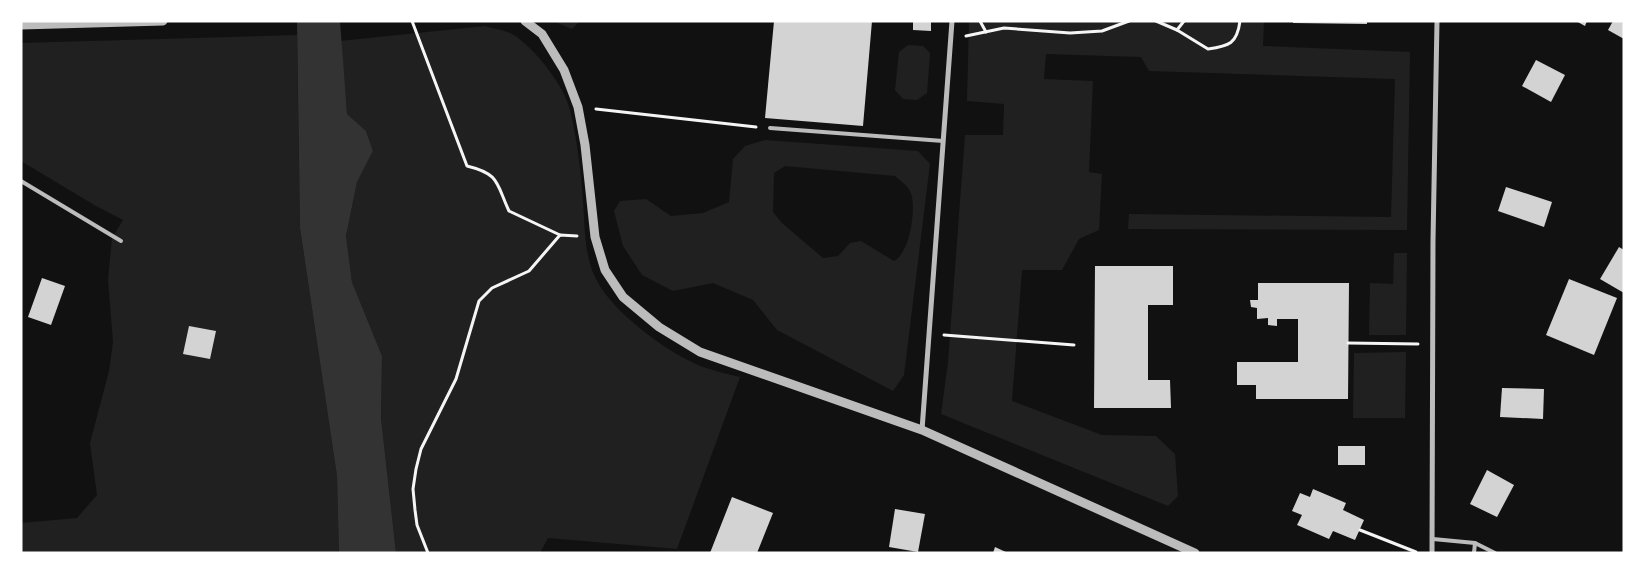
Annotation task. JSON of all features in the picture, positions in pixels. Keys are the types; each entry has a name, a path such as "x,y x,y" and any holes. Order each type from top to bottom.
{"street":[{"path":"21,25 163,21"},
{"path":"524,21 542,34 564,70 578,107 585,145 595,237 605,270 623,297 659,327 700,352 922,430 1195,553"},
{"path":"922,430 952,21"},
{"path":"1432,553 1438,21"}],"lane":[{"path":"770,128 943,141"},
{"path":"21,181 121,242"},
{"path":"1433,539 1475,543 1495,553"},
{"path":"1474,553 1475,543"}],"path":[{"path":"412,21 467,166 482,170 496,180 508,211 560,235 595,237"},
{"path":"980,21 986,32"},
{"path":"1112,21 1116,25"},
{"path":"951,39 1004,28 1070,33 1102,31 1129,21"},
{"path":"1156,21 1177,30 1208,49 1226,47 1238,36 1240,21"},
{"path":"1177,30 1184,21"},
{"path":"578,107 770,128"},
{"path":"428,553 417,525 413,489 416,469 422,449 456,379 479,301 492,288 529,271 560,235"},
{"path":"929,334 1074,345"},
{"path":"1348,343 1433,344"},
{"path":"1360,530 1419,553"}],"shaded area":[{"path":"297,21 340,21 347,114 366,131 373,151 357,182 346,236 352,282 382,356 381,418 396,553 339,553 337,476 300,228"},
{"path":"553,21 580,21 572,29"},
{"path":"969,21 1264,21 1263,46 1410,52 1407,230 1128,229 1129,214 1391,217 1395,79 1149,71 1141,57 1046,54 1044,79 1093,81 1089,172 1102,174 1099,230 1079,239 1062,270 1022,270 1012,401 1102,435 1156,436 1175,454 1178,496 1168,506 941,414 948,362 965,135 1003,135 1004,104 967,101"},
{"path":"485,26 511,33 531,49 548,68 567,100 578,155 587,251 592,270 604,292 628,318 674,352 703,367 740,377 677,549 548,538 540,553 396,553 381,418 382,356 352,282 346,236 357,182 373,151 366,131 347,114 340,41"},
{"path":"297,35 300,228 337,476 339,552 21,553 21,523 77,518 97,495 90,443 109,371 113,342 108,280 112,238 123,220 21,161 21,43"},
{"path":"908,45 923,46 930,53 927,93 917,100 903,99 895,90 899,52"},
{"path":"765,140 918,151 930,164 904,375 893,391 777,330 753,300 713,283 673,291 642,275 623,246 614,211 620,201 646,199 671,216 703,213 729,202 733,159 745,146","holes":["785,166 895,176 909,190 912,197 913,213 908,241 904,250 894,261 861,241 850,243 838,256 823,258 782,223 773,212 774,173"]},
{"path":"1394,253 1407,253 1406,335 1369,335 1370,283 1393,284"},
{"path":"1406,352 1405,418 1353,418 1354,353"}],"building":[{"path":"774,21 872,21 863,126 765,118"},
{"path":"913,21 931,21 931,31 913,30"},
{"path":"1293,21 1367,21 1367,24 1293,23"},
{"path":"1576,21 1587,21 1585,26"},
{"path":"1613,21 1624,21 1624,39 1608,30"},
{"path":"1536,60 1565,75 1551,102 1522,86"},
{"path":"1506,187 1552,202 1544,227 1498,211"},
{"path":"1619,247 1624,250 1624,293 1600,279"},
{"path":"1095,266 1173,266 1173,305 1148,305 1148,380 1170,380 1171,408 1094,408"},
{"path":"42,278 65,286 51,325 28,317"},
{"path":"1569,279 1617,298 1594,355 1546,335"},
{"path":"1258,283 1349,283 1348,399 1256,399 1256,385 1237,385 1237,362 1298,362 1298,319 1277,319 1277,326 1268,325 1268,318 1257,319 1257,308 1251,307 1250,300 1258,300"},
{"path":"189,326 216,331 210,359 183,354"},
{"path":"1502,388 1544,389 1543,419 1500,417"},
{"path":"1338,446 1365,446 1365,465 1338,465"},
{"path":"1487,470 1514,485 1497,517 1470,504"},
{"path":"1313,489 1346,503 1343,510 1364,520 1355,540 1333,531 1329,539 1297,525 1302,515 1292,511 1300,493 1310,497"},
{"path":"732,497 773,513 757,553 710,553"},
{"path":"895,509 925,514 918,552 889,547"},
{"path":"995,547 1008,553 993,553"}]}
